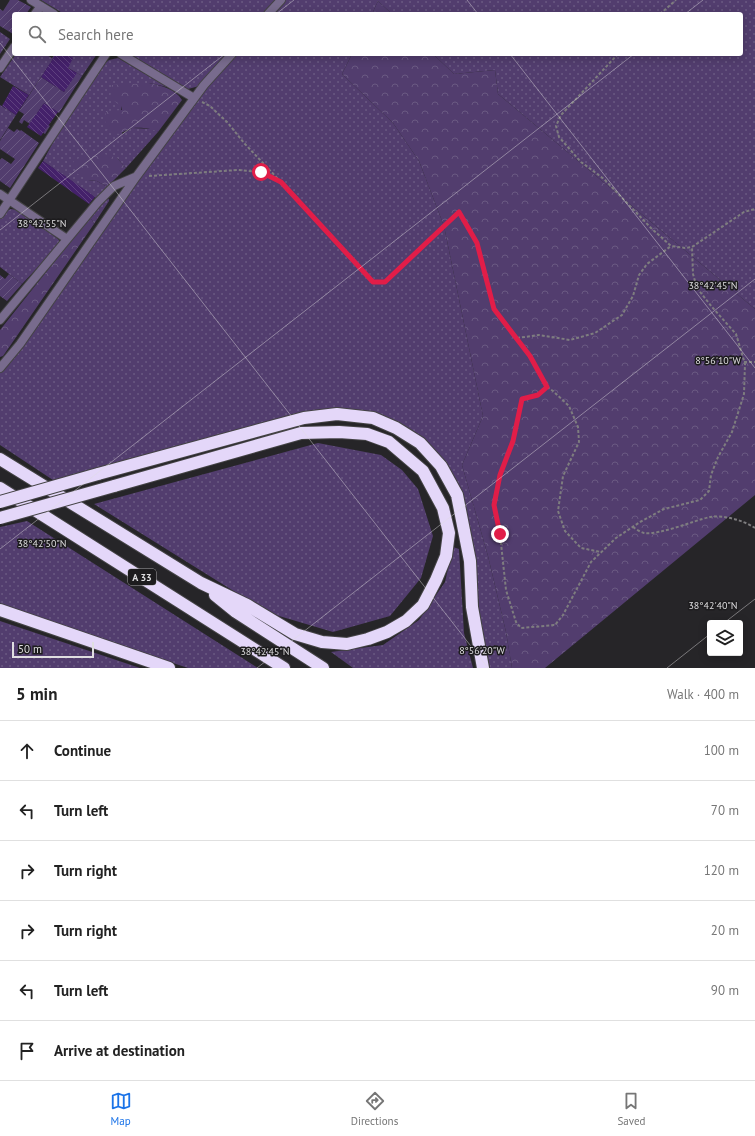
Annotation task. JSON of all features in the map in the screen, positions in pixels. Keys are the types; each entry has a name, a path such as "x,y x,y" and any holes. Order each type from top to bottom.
{"highway":[{"path":"0,502 304,418 337,414 373,418 396,428 420,443 441,466 457,495 470,561 472,607 483,668"},
{"path":"0,518 301,433 339,432 367,434 389,442 423,470 443,508 449,533 446,556 423,605 406,621 387,632 368,640 347,644 322,642 295,634 247,605 201,583"},
{"name":"A 33","path":"0,459 201,583 236,612 323,668"},
{"name":"A 33","path":"0,488 284,668"},
{"path":"0,610 169,668"}],"street":[{"path":"31,0 51,12"},
{"path":"270,12 281,0"},
{"path":"36,12 41,6"},
{"path":"0,68 12,50"},
{"path":"0,214 105,56"},
{"path":"124,56 194,98"},
{"path":"0,368 20,344 136,177 194,98 230,56"},
{"path":"0,320 98,202 114,186 136,177"},
{"path":"0,194 67,238"}],"path":[{"path":"662,12 676,0"},
{"path":"616,56 561,115 556,126 559,137 581,162 604,178 651,228 671,246 685,248 692,247 744,212 755,209"},
{"path":"194,98 210,106 228,123 244,143 373,282 385,282 459,212 477,243 494,309 530,356 547,387 570,406 578,427 579,442 563,476 558,511 565,531 581,548 601,552"},
{"path":"136,177 238,170 261,172 281,182"},
{"path":"517,338 539,336 570,340 595,333 622,315 632,296 639,275 647,264 671,246"},
{"path":"547,387 538,395 522,399 513,441 500,475 494,505 500,534 506,590 516,622 521,628 555,625 563,615 590,562 616,538 664,510 700,500 709,490 711,475 718,456 732,432 744,394 744,362 736,334 697,288 694,274 692,247"},
{"path":"744,362 755,362"},
{"path":"633,527 642,533 653,533 712,517 726,518 750,525 755,528"}],"green space":[{"path":"10,0 18,0 31,7 27,12 12,12 12,33 0,26 0,9 3,11"},
{"path":"41,0 755,0 755,309 498,94 495,70 454,74 435,56 743,56 743,12 390,12 378,1 373,12 61,12"},
{"path":"378,1 390,12 373,12"},
{"path":"0,32 10,39 0,54"},
{"path":"15,56 48,56 52,58 54,56 96,56 82,76 53,59 29,95 0,77"},
{"path":"133,56 351,56 342,74 393,123 419,161 444,226 483,416 462,465 488,556 506,632 512,668 490,668 480,621 475,553 460,489 396,428 337,414 56,482 0,445 0,368 203,85 188,89"},
{"path":"351,56 435,56 454,74 495,70 498,94 755,309 755,495 545,668 512,668 506,632 488,556 462,465 483,416 444,226 419,161 393,123 342,74"},
{"path":"118,58 167,87 149,83 121,106 122,134 132,128 154,129 158,132 126,168 117,158 88,180 97,181 107,187 96,198 43,161 64,122 100,67 109,60"},
{"path":"77,73 82,76 59,113 44,103 35,116 50,126 45,134 24,120 22,124 19,122 24,114 19,111 41,77 64,92 67,87 56,80"},
{"path":"149,83 172,90 182,100 158,132 149,129 133,128 118,134 106,129 106,111 122,110 121,106 110,98 112,85"},
{"path":"0,105 16,115 0,140"},
{"path":"8,128 14,132 17,129 20,131 21,130 39,143 10,188 0,181 0,160 2,158 11,164 15,159 0,149 0,141"},
{"path":"98,152 117,158 126,168 107,187 97,181 88,180 76,173 73,162 85,153"},
{"path":"109,199 94,224 89,218 104,200"},
{"path":"11,209 18,210 31,216 59,240 59,245 22,284 0,267 0,219 6,211"},
{"path":"89,218 94,224 3,356 0,357 0,330"},
{"path":"9,274 22,284 7,301 0,296 0,275 5,279"},
{"path":"318,443 381,455 402,470 418,489 433,536 421,578 390,616 333,632 269,613 94,504"},
{"path":"27,521 258,668 188,668 0,606 0,527"},
{"path":"453,547 459,549 464,633 473,668 353,668 331,652 383,645 419,620 445,582"},
{"path":"0,621 140,668 0,668"}],"building":[{"path":"55,56 69,56 73,58 68,68 77,73 64,92 41,77"},
{"path":"13,86 29,95 16,115 2,106"},
{"path":"44,103 58,112 41,136 27,127"},
{"path":"43,161 95,197 89,204 38,168"}],"route":[{"path":"261,172 281,182 373,282 385,282 459,212 477,243 494,309 530,356 547,387 538,395 522,399 513,441 500,475 494,505 500,534"}]}
